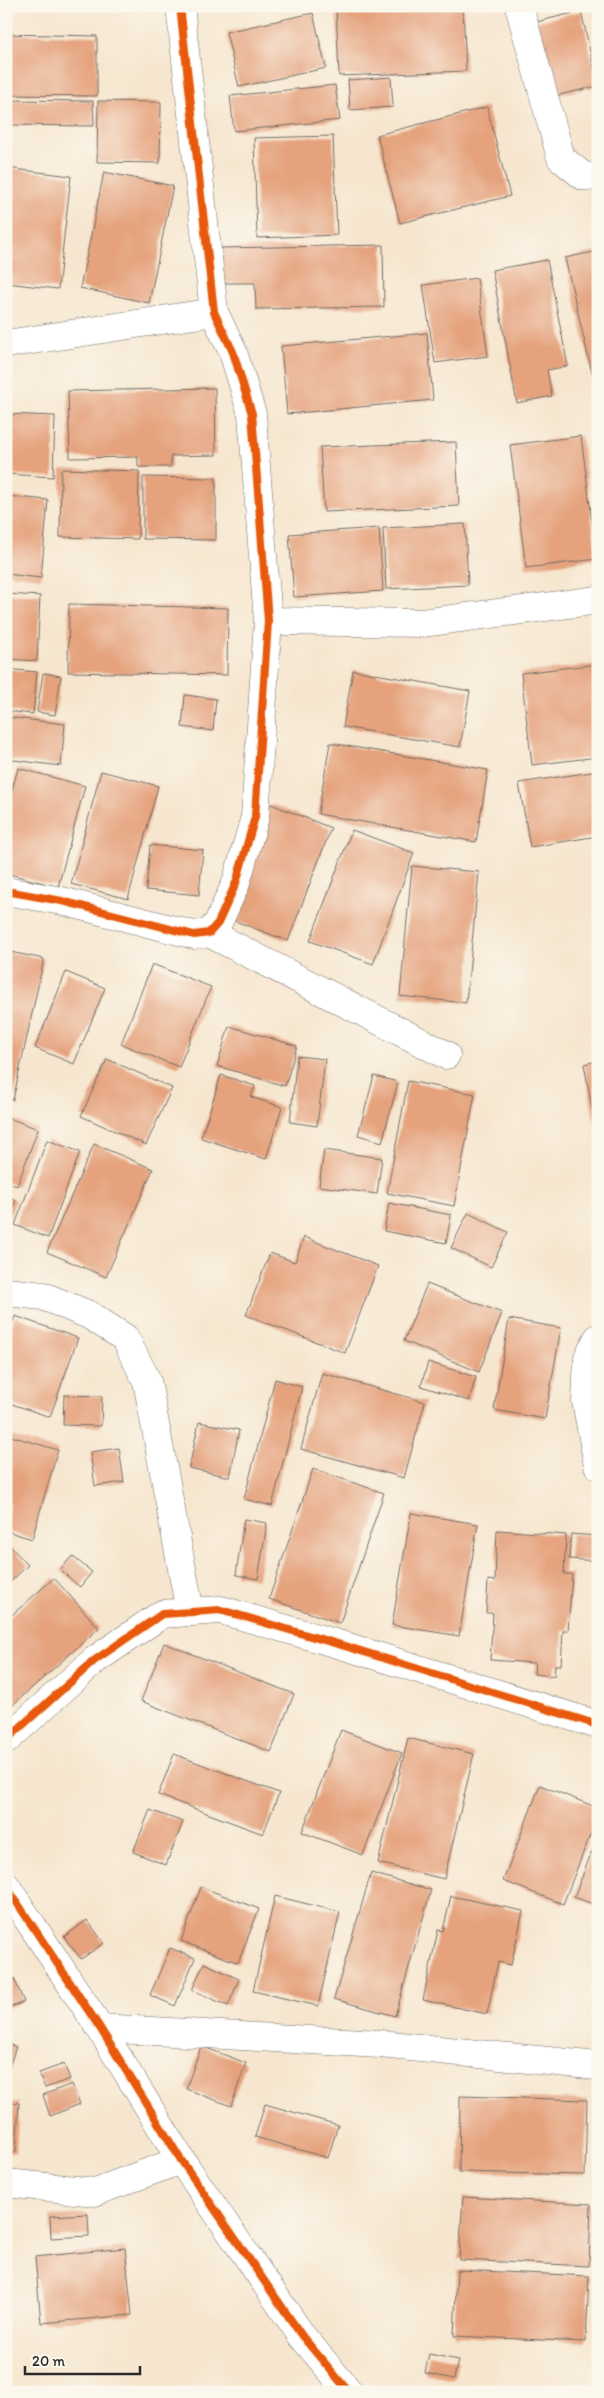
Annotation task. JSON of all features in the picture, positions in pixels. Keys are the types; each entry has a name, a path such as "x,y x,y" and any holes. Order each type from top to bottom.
{"street":[{"path":"180,6 214,312 233,352 252,414 268,621 255,817 236,883 218,923 209,933"},
{"path":"519,6 561,158 583,176 598,177"},
{"path":"6,344 214,312"},
{"path":"268,621 422,624 598,600"},
{"path":"6,891 62,901 194,935 209,933 446,1055"},
{"path":"6,1292 43,1296 89,1315 125,1338 148,1381 190,1612"},
{"path":"598,1338 588,1357 586,1401 598,1465"},
{"path":"6,1740 95,1660 162,1614 221,1610 348,1647 598,1725"},
{"path":"6,1886 100,2028 181,2160 302,2336 349,2392"},
{"path":"100,2028 380,2044 598,2066"},
{"path":"6,2183 96,2192 181,2160"}],"building":[{"path":"336,6 463,6 466,71 339,76"},
{"path":"581,11 598,86 555,96 536,22"},
{"path":"313,13 326,68 239,87 226,32"},
{"path":"6,34 97,36 97,96 6,95"},
{"path":"391,77 393,107 350,110 348,80"},
{"path":"335,85 340,120 234,131 230,96"},
{"path":"8,100 93,101 94,126 7,125"},
{"path":"98,101 161,102 160,163 97,162"},
{"path":"487,107 510,196 400,223 377,135"},
{"path":"333,136 337,235 257,238 254,138"},
{"path":"6,168 71,176 58,289 6,283"},
{"path":"104,172 173,186 149,303 80,288"},
{"path":"383,245 384,307 256,309 255,283 221,283 221,248"},
{"path":"598,251 598,376 593,377 565,258"},
{"path":"547,260 568,366 547,370 552,396 517,403 492,270"},
{"path":"477,278 488,356 435,363 423,285"},
{"path":"427,333 433,400 287,414 281,346"},
{"path":"215,388 216,455 171,456 171,467 138,467 138,457 70,458 68,391"},
{"path":"6,414 55,416 53,477 6,474"},
{"path":"581,436 597,559 526,568 510,445"},
{"path":"456,442 459,506 324,512 320,447"},
{"path":"61,469 139,471 138,539 60,537"},
{"path":"143,477 216,478 216,540 143,539"},
{"path":"6,496 48,500 41,578 6,574"},
{"path":"465,524 468,585 386,589 383,528"},
{"path":"379,528 383,591 294,597 289,534"},
{"path":"6,594 40,596 37,661 6,659"},
{"path":"69,604 228,608 227,675 68,672"},
{"path":"598,664 598,757 532,765 521,673"},
{"path":"6,669 37,672 33,714 6,711"},
{"path":"353,670 470,691 460,747 343,727"},
{"path":"43,673 61,676 55,715 37,712"},
{"path":"185,695 216,699 213,731 182,727"},
{"path":"6,717 65,724 61,766 6,759"},
{"path":"330,743 488,770 476,842 318,814"},
{"path":"18,768 85,786 58,887 6,873 6,813"},
{"path":"101,771 158,786 128,899 71,884"},
{"path":"598,771 598,836 530,847 519,783"},
{"path":"271,804 331,828 288,941 227,918"},
{"path":"352,830 414,853 373,964 310,941"},
{"path":"150,845 203,850 199,895 146,890"},
{"path":"412,866 479,872 466,1003 400,996"},
{"path":"6,951 44,959 13,1100 6,1099"},
{"path":"152,964 211,987 179,1067 121,1044"},
{"path":"66,972 105,988 74,1064 35,1048"},
{"path":"229,1026 297,1046 285,1086 217,1066"},
{"path":"297,1056 325,1059 317,1126 290,1122"},
{"path":"107,1059 172,1088 146,1145 81,1116"},
{"path":"598,1061 598,1125 595,1125 584,1064"},
{"path":"221,1075 255,1086 251,1097 282,1107 266,1159 201,1138"},
{"path":"374,1076 398,1082 382,1142 358,1135"},
{"path":"408,1081 475,1094 454,1206 387,1193"},
{"path":"6,1117 38,1129 17,1186 6,1182"},
{"path":"47,1140 80,1152 48,1238 15,1225"},
{"path":"94,1144 153,1169 106,1277 47,1252"},
{"path":"324,1150 382,1158 377,1194 319,1186"},
{"path":"6,1196 16,1200 6,1224"},
{"path":"389,1203 451,1215 446,1243 384,1231"},
{"path":"468,1213 508,1232 491,1267 451,1248"},
{"path":"304,1237 378,1266 345,1353 246,1315 270,1253 295,1262"},
{"path":"427,1284 502,1313 479,1372 404,1341"},
{"path":"15,1316 78,1338 50,1417 6,1402 6,1342"},
{"path":"509,1319 561,1328 545,1419 494,1410"},
{"path":"428,1362 476,1377 469,1401 421,1386"},
{"path":"322,1373 425,1402 404,1478 301,1449"},
{"path":"275,1379 302,1387 272,1506 244,1499"},
{"path":"64,1395 102,1396 101,1426 63,1425"},
{"path":"199,1422 239,1430 230,1477 189,1468"},
{"path":"11,1436 58,1450 32,1539 6,1531 6,1519 10,1505 6,1503 6,1451"},
{"path":"119,1448 124,1482 95,1486 90,1452"},
{"path":"313,1469 384,1493 340,1623 269,1599"},
{"path":"411,1513 478,1524 459,1636 392,1625"},
{"path":"244,1519 267,1523 258,1579 236,1575"},
{"path":"497,1530 566,1535 564,1574 572,1574 568,1631 563,1631 561,1665 555,1665 554,1676 534,1674 535,1663 490,1660 493,1613 486,1613 488,1580 495,1581"},
{"path":"571,1534 598,1536 598,1561 569,1559"},
{"path":"6,1542 28,1565 6,1586"},
{"path":"72,1556 92,1572 80,1587 60,1570"},
{"path":"54,1578 99,1628 6,1711 6,1620"},
{"path":"164,1643 294,1694 271,1752 141,1701"},
{"path":"341,1730 402,1753 363,1855 302,1832"},
{"path":"408,1738 474,1754 444,1879 378,1863"},
{"path":"174,1754 279,1793 263,1834 158,1795"},
{"path":"540,1785 598,1808 598,1815 563,1904 503,1881"},
{"path":"150,1810 183,1822 166,1865 133,1852"},
{"path":"598,1836 598,1906 574,1897"},
{"path":"371,1873 431,1890 395,2016 334,1999"},
{"path":"201,1887 259,1909 238,1963 181,1941"},
{"path":"275,1896 340,1912 318,2006 253,1991"},
{"path":"451,1896 523,1911 511,1965 498,1962 487,2014 423,2000 438,1930 443,1931"},
{"path":"87,1920 104,1943 81,1959 64,1937"},
{"path":"170,1948 195,1958 175,2006 150,1995"},
{"path":"204,1963 239,1979 228,2006 192,1990"},
{"path":"14,1978 24,2002 6,2009 6,1981"},
{"path":"6,2043 16,2047 7,2073 6,2073"},
{"path":"201,2046 246,2063 231,2106 186,2089"},
{"path":"64,2064 70,2079 45,2088 39,2073"},
{"path":"72,2084 80,2104 50,2116 43,2095"},
{"path":"460,2096 587,2100 585,2175 459,2172"},
{"path":"6,2102 19,2103 16,2152 6,2151"},
{"path":"265,2104 338,2125 328,2158 255,2137"},
{"path":"463,2197 591,2204 589,2266 459,2260"},
{"path":"88,2214 89,2236 51,2238 50,2216"},
{"path":"125,2248 132,2315 41,2323 35,2257"},
{"path":"457,2270 589,2276 586,2342 454,2336"},
{"path":"429,2354 458,2360 454,2379 425,2373"}],"cycle path":[{"path":"6,891 62,901 194,935 209,933 218,923 236,883 255,817 268,621 252,414 233,352 214,312 180,6"},
{"path":"6,1740 95,1660 162,1614 221,1610 348,1647 598,1725"},
{"path":"6,1886 100,2028 181,2160 302,2336 349,2392"}]}
